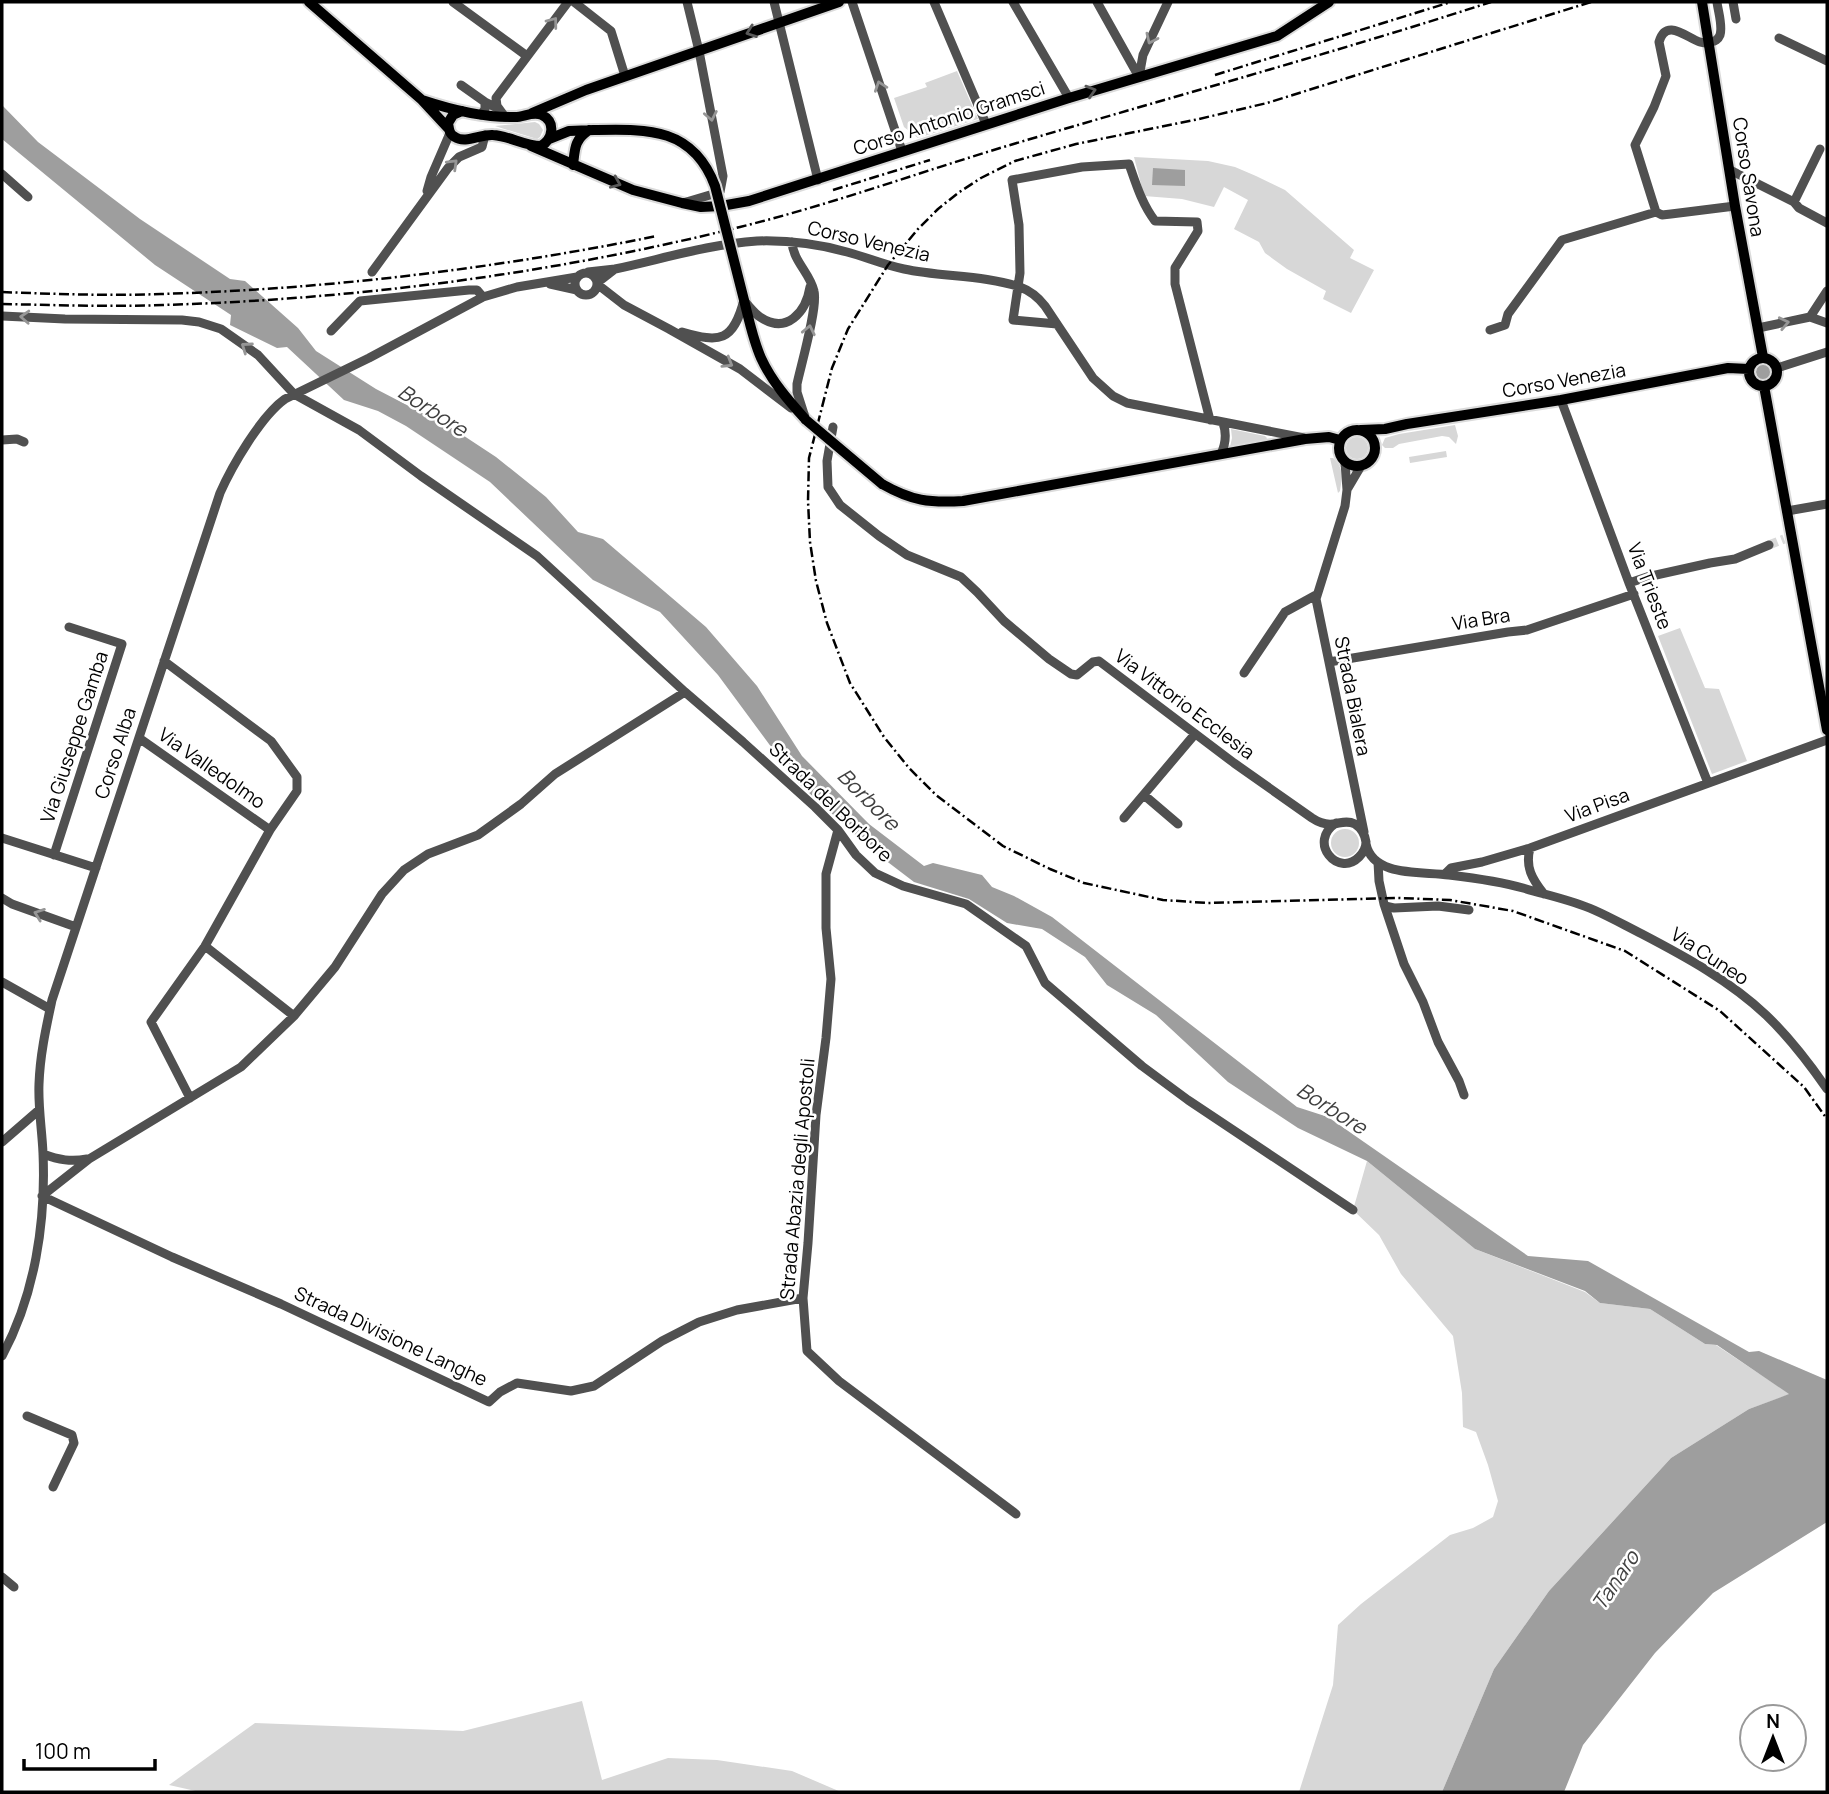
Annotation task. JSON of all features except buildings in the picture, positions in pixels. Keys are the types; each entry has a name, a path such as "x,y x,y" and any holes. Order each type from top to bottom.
{"main road":[{"path":"309,2 422,100 458,139 485,135"},
{"path":"422,100 481,116 502,113 518,117 625,76 839,2"},
{"name":"Corso Antonio Gramsci","path":"485,135 506,137 633,190 701,207 721,206 749,201 818,180 986,124 1277,36 1329,2"},
{"name":"Corso Savona","path":"1702,2 1763,357"},
{"path":"449,130 450,118 462,111"},
{"path":"531,113 543,116 569,131"},
{"path":"548,121 552,129 549,139"},
{"path":"573,165 575,145 581,135 591,130"},
{"name":"Corso Venezia","path":"569,131 630,130 662,133 676,139 696,154 715,186 755,342 768,371 783,394 806,420 882,484 901,495 917,500 963,501 1305,439 1340,440"},
{"path":"530,146 541,146 549,139 569,131"},
{"path":"1763,357 1772,360 1777,368 1775,380 1769,386 1756,384 1750,378 1749,369 1754,361 1763,357"},
{"name":"Corso Venezia","path":"1361,430 1385,429 1561,400 1728,368 1749,369"},
{"path":"1764,387 1787,511 1788,538 1827,730"},
{"path":"1374,442 1385,429"},
{"path":"1361,430 1374,442 1373,456 1361,466 1351,465 1345,462 1339,452 1340,440 1349,431 1361,430"}],"street":[{"path":"453,2 527,56"},
{"path":"502,113 496,98 568,2"},
{"path":"574,2 611,31 625,76"},
{"path":"682,203 720,192 723,176 687,2"},
{"path":"774,2 818,180"},
{"path":"852,2 902,151"},
{"path":"934,2 986,124"},
{"path":"1013,2 1069,98"},
{"path":"1097,2 1139,77"},
{"path":"1139,77 1143,55 1168,2"},
{"path":"1656,212 1635,145 1666,76 1659,38 1666,32 1676,31 1702,43 1715,41 1720,36 1717,2"},
{"path":"1732,2 1736,19"},
{"path":"1779,38 1827,61"},
{"path":"461,85 502,113"},
{"path":"481,116 485,102"},
{"path":"425,200 449,130"},
{"path":"372,272 453,162 482,147 485,135"},
{"path":"468,139 471,151"},
{"path":"1794,202 1820,149"},
{"path":"1058,324 1013,320 1020,273 1019,225 1012,180 1082,167 1129,164 1140,194 1155,221 1197,222 1198,231 1175,268 1175,284 1210,420"},
{"path":"1730,170 1794,202 1799,208 1827,223"},
{"path":"2,174 28,197"},
{"path":"1490,330 1505,325 1508,314 1562,240 1656,212 1662,215 1735,206"},
{"name":"Corso Venezia","path":"586,273 711,247 756,241 810,244 848,252 905,270 1009,284 1036,296 1058,324 1093,379 1113,396 1138,407 1305,439"},
{"path":"792,242 794,255 811,282 815,299 797,392 806,420"},
{"name":"Corso Venezia","path":"597,284 615,269"},
{"path":"624,305 597,284 595,277 583,273 577,277 575,284 582,294 624,305 669,328 740,369 806,420"},
{"name":"Corso Alba","path":"2,1356 15,1328 31,1279 37,1249 43,1154 39,1110 40,1063 50,1009 225,481 242,452 279,403 482,297 499,291 577,277"},
{"path":"744,300 762,319 781,323 800,314 806,305 811,282"},
{"name":"Corso Alba","path":"545,283 577,290"},
{"path":"589,294 597,284"},
{"name":"Corso Alba","path":"331,331 360,302 469,290 477,290 482,297"},
{"path":"1810,317 1827,291"},
{"path":"669,328 703,338 720,337 734,328 744,300"},
{"name":"Strada del Borbore","path":"2,316 182,320 221,329 258,355 295,394 359,430 537,556 815,807 875,873 902,886 966,904 1026,946 1045,984 1142,1066 1188,1100 1353,1210"},
{"path":"1758,328 1810,317 1827,323"},
{"path":"1777,368 1827,352"},
{"name":"Via Trieste","path":"1561,400 1708,783"},
{"path":"1221,454 1226,438 1223,423"},
{"name":"Via Vittorio Ecclesia","path":"833,427 827,461 828,487 840,505 879,536 907,555 961,577 1004,621 1071,674 1086,670 1093,662 1099,661 1312,818 1324,823 1340,822"},
{"path":"2,440 17,439 24,442"},
{"name":"Strada Bialera","path":"1345,462 1347,490 1343,517 1316,595 1365,837"},
{"name":"Strada Bialera","path":"1347,490 1361,466"},
{"path":"1787,511 1827,504"},
{"path":"1629,583 1735,559 1769,545"},
{"name":"Via Bra","path":"1329,662 1527,630 1634,594"},
{"path":"1244,673 1285,612 1316,595"},
{"name":"Via Giuseppe Gamba","path":"54,855 122,644 69,626"},
{"path":"164,661 271,741 297,777 297,790 270,830"},
{"path":"42,1196 89,1159 241,1067 294,1016 335,967 382,894 404,870 428,854 478,835 521,804 555,774 685,692"},
{"path":"1124,818 1195,734"},
{"name":"Via Valledolmo","path":"139,738 270,830 205,946 151,1022 190,1098"},
{"name":"Via Pisa","path":"1350,862 1367,859 1401,872 1445,874 1451,868 1531,848 1827,740"},
{"path":"1144,795 1178,824"},
{"path":"1357,805 1352,814 1328,829 1324,844 1328,855 1333,859 1350,862 1363,852 1365,837"},
{"name":"Via Vittorio Ecclesia","path":"1312,818 1324,844"},
{"path":"1340,822 1353,823 1362,830 1368,852 1378,861 1385,906 1404,964 1464,1095"},
{"name":"Strada Abazia degli Apostoli","path":"838,830 826,874 826,928 831,979 816,1115 803,1298 807,1351 839,1381 1016,1514"},
{"path":"2,838 96,868"},
{"path":"1531,848 1528,867 1533,880 1544,894"},
{"name":"Via Cuneo","path":"1445,874 1517,887 1593,909 1681,954 1717,976 1764,1013 1803,1055 1827,1090"},
{"path":"2,898 76,927"},
{"path":"1385,906 1438,906 1469,910"},
{"path":"205,946 294,1016"},
{"path":"2,982 50,1009"},
{"path":"2,1142 39,1110"},
{"path":"43,1154 61,1160 89,1159"},
{"name":"Strada Divisione Langhe","path":"42,1196 489,1402 517,1383 571,1391 594,1387 662,1341 699,1322 737,1310 803,1298"},
{"path":"27,1416 74,1438 52,1487"},
{"path":"2,1577 14,1587"}],"shaded area":[{"path":"957,71 978,119 918,138 904,127 894,98 927,87 925,83"},
{"path":"535,122 543,130 537,139 495,126"},
{"path":"1134,157 1208,161 1235,167 1285,190 1354,250 1350,258 1374,270 1351,313 1323,299 1326,291 1287,269 1265,253 1259,242 1234,229 1248,200 1224,187 1214,207 1182,199 1144,196"},
{"path":"1455,425 1458,436 1456,444 1449,437 1442,436 1399,444 1393,448 1385,448 1382,445 1385,438 1399,434"},
{"path":"1231,429 1265,436 1267,438 1230,447"},
{"path":"1357,437 1365,440 1368,448 1365,456 1357,459 1349,456 1346,448 1349,440"},
{"path":"1446,451 1447,457 1410,463 1409,457"},
{"path":"1330,458 1337,461 1341,469 1338,493"},
{"path":"1680,628 1705,688 1719,689 1747,761 1712,774 1658,636"},
{"path":"1345,829 1355,833 1359,843 1355,853 1345,857 1335,853 1331,843 1335,833"},
{"path":"1367,1161 1475,1249 1585,1292 1600,1303 1650,1309 1705,1344 1716,1345 1790,1394 1749,1409 1671,1458 1549,1591 1494,1669 1442,1792 1299,1792 1333,1685 1338,1625 1450,1535 1473,1528 1493,1517 1498,1501 1476,1432 1463,1427 1462,1393 1453,1336 1401,1274 1379,1235 1353,1210"},
{"path":"582,1701 602,1780 668,1758 717,1760 792,1771 841,1792 200,1792 169,1785 255,1723 463,1731"}],"water":[{"name":"Tanaro","path":"2,105 38,142 140,219 230,279 245,281 298,328 316,351 376,389 455,430 496,457 546,497 578,532 603,539 706,627 757,686 802,756 869,824 924,866 933,863 982,875 992,887 1052,917 1297,1107 1328,1117 1528,1256 1588,1261 1749,1352 1759,1351 1827,1380 1827,1522 1713,1593 1655,1653 1583,1745 1564,1792 1442,1792 1494,1669 1549,1591 1671,1458 1749,1409 1789,1394 1717,1345 1705,1344 1650,1309 1600,1303 1585,1291 1475,1249 1367,1161 1298,1128 1228,1082 1156,1015 1107,985 1085,957 1042,929 1007,923 969,899 914,882 872,850 797,782 718,675 660,612 593,580 490,482 406,426 378,411 344,400 287,347 277,348 230,325 231,315 155,265 2,139"},
{"path":"1153,168 1185,170 1185,186 1152,185"},
{"path":"1764,364 1770,366 1770,378 1764,380 1758,378 1756,372 1758,366"}],"tunnel":[{"path":"1769,545 1784,539"}],"railway":[{"path":"1215,75 1451,2"},
{"path":"2,304 143,306 309,297 526,271 669,244 812,207 1491,2"},
{"path":"1591,2 1267,103 1076,144 1015,161 958,193 918,229 888,265 848,329 832,368 809,458 810,542 816,581 827,623 850,683 884,737 936,795 1003,846 1084,883 1163,900 1208,903 1398,898 1450,900 1513,911 1625,951 1720,1011 1804,1087 1827,1119"},
{"path":"833,190 930,160"},
{"path":"2,292 141,295 348,282 472,268 657,236"}],"water label":[{"name":"Borbore","path":"433,410"},
{"name":"Borbore","path":"869,799"},
{"name":"Borbore","path":"1332,1108"}]}
